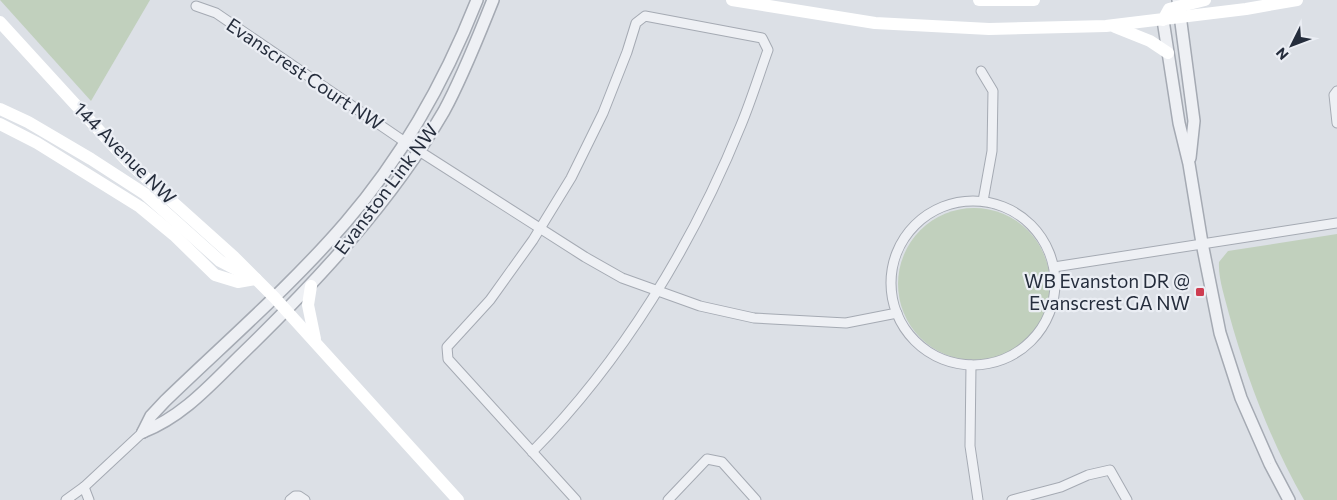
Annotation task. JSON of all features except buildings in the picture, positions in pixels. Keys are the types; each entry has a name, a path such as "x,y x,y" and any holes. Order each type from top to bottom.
{"main road":[{"path":"732,0 876,23 989,29 1110,26 1163,20 1180,8 1205,0"},
{"path":"979,0 1034,0"},
{"path":"1180,8 1297,0"},
{"name":"144 Avenue NW","path":"0,22 127,161 274,297 458,500"},
{"path":"1110,26 1150,40 1168,53"},
{"name":"144 Avenue NW","path":"0,108 91,159 145,194 220,261 256,280"},
{"name":"144 Avenue NW","path":"0,124 37,143 140,207 174,235 214,275 238,282 256,280"},
{"path":"311,286 308,305 310,326 315,342"}],"street":[{"name":"Evanston Link NW","path":"143,432 161,425 179,414 311,286 374,212 412,146 461,41 477,0"},
{"name":"Evanston Link NW","path":"143,432 151,416 165,401 274,297 347,221 444,110 493,0"},
{"name":"Evanscrest Court NW","path":"196,6 216,14 412,146 622,278 700,306 754,318 846,323 896,313"},
{"path":"1180,8 1194,121 1189,164"},
{"path":"532,452 554,429 613,356 657,290 696,222 741,125 768,50 762,38 645,16 636,23 627,52 603,113 571,178 540,228 490,300 447,347 448,359 532,452 576,500"},
{"path":"1163,20 1178,123 1189,164 1220,333 1241,398 1270,464 1289,500"},
{"path":"981,71 993,91 992,151 983,201"},
{"path":"1337,91 1334,95 1337,123"},
{"path":"983,201 1008,208 1029,222 1045,243 1054,267 1055,288 1051,308 1038,333 1029,344 1011,356 992,363 971,365 947,361 926,350 908,334 896,313 891,285 893,266 895,257 908,232 929,213 955,202 983,201"},
{"path":"1054,267 1337,223"},
{"path":"971,365 970,446 978,500"},
{"path":"66,500 143,432"},
{"path":"668,500 707,459 722,462 756,500"},
{"path":"1012,500 1060,487 1088,475 1110,470 1127,500"},
{"path":"84,486 90,500"},
{"path":"290,500 295,496 299,496 305,500"}],"green space":[{"path":"0,0 150,0 91,101"},
{"path":"974,208 989,209 1003,214 1028,230 1044,255 1049,269 1049,299 1044,313 1028,338 1003,354 989,359 974,360 959,359 945,354 920,338 904,313 899,299 898,284 899,269 904,255 920,230 945,214 959,209"},
{"path":"1337,234 1337,500 1304,500 1281,456 1252,386 1224,295 1219,262 1228,251"}],"place":[{"name":"WB Evanston DR @ Evanscrest GA NW","path":"1200,292"}]}
